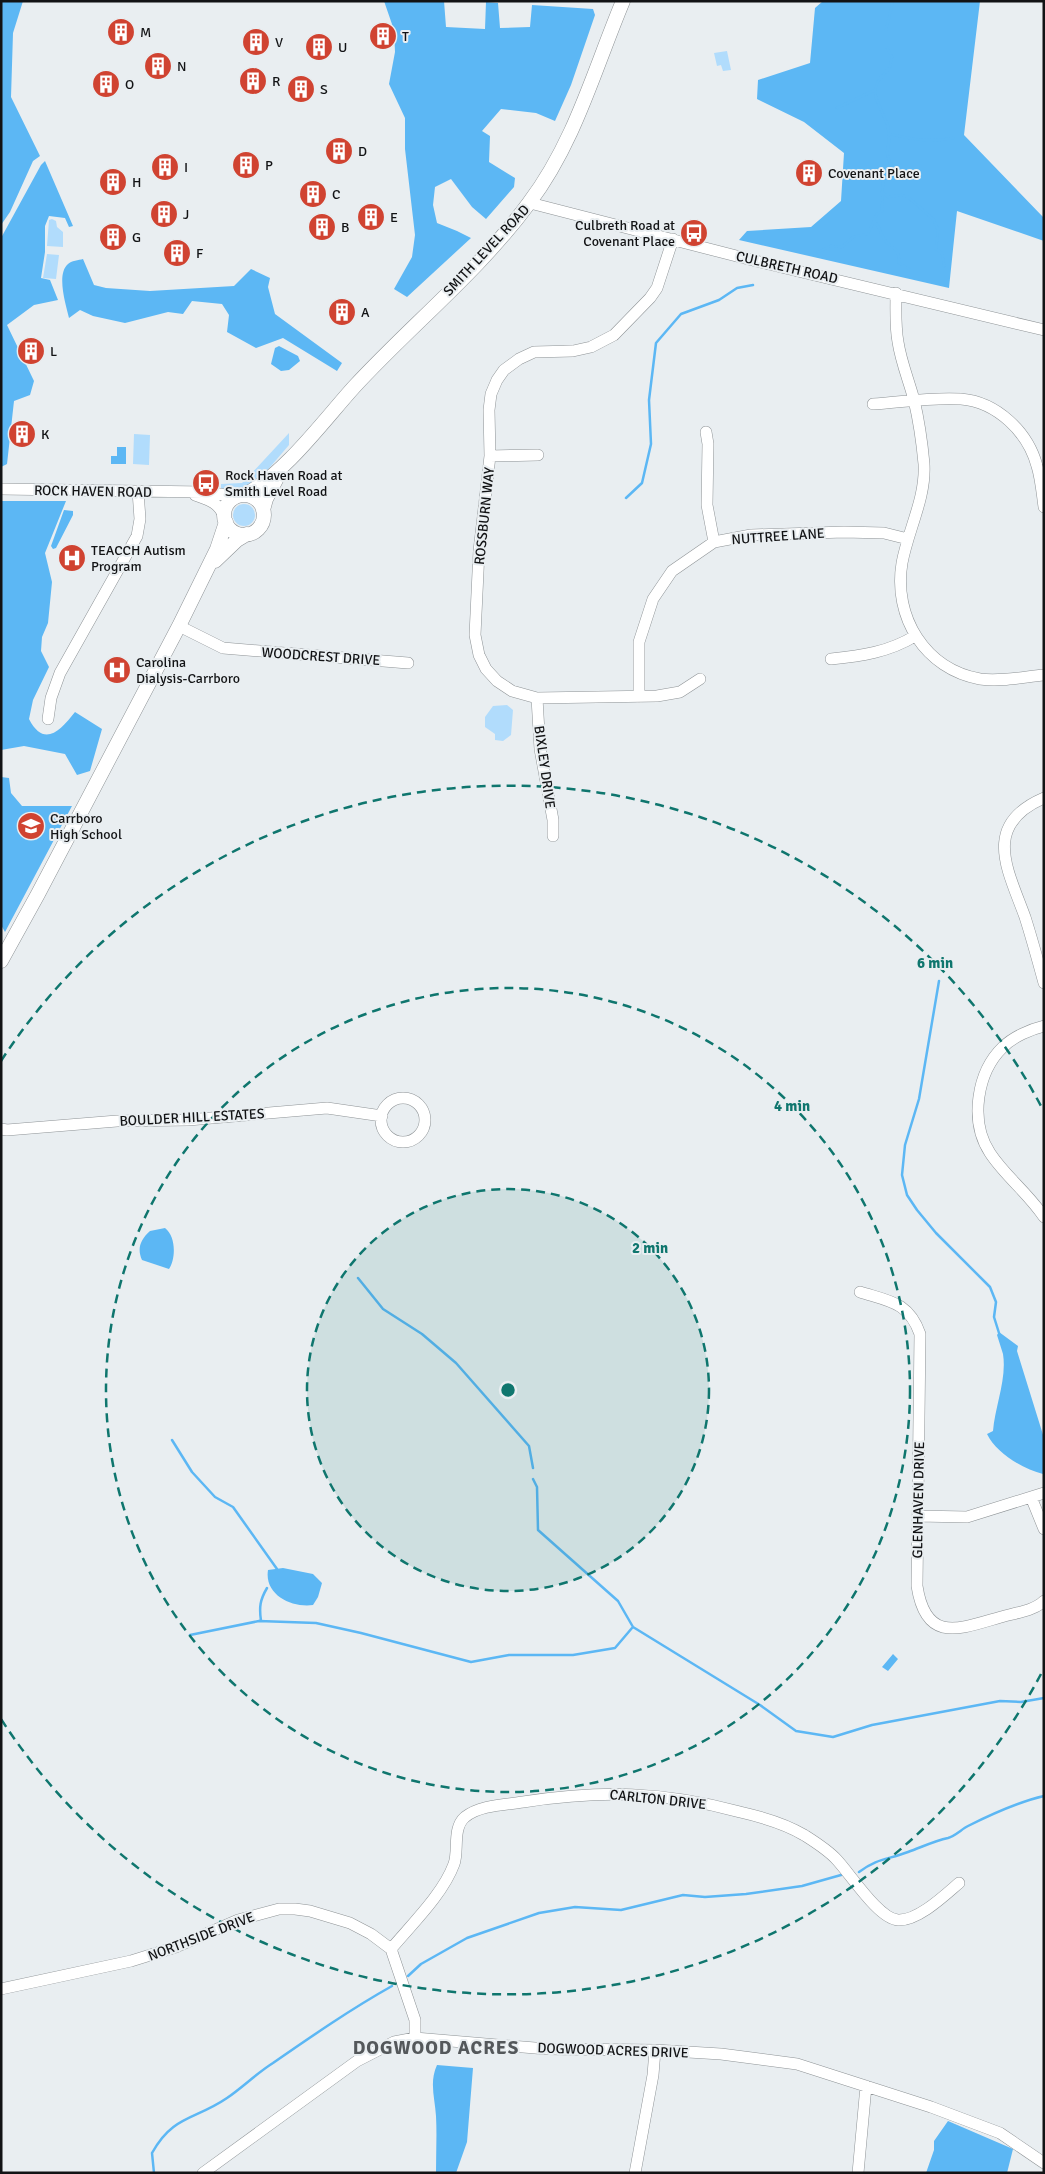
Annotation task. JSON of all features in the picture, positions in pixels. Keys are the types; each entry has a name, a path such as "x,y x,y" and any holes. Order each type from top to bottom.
{"main road":[{"name":"SMITH LEVEL ROAD","path":"241,495 261,485 289,460 407,332 474,267 530,203 571,136 623,1"},
{"name":"SMITH LEVEL ROAD","path":"264,510 271,488 289,460"},
{"path":"1,961 179,626 221,540 227,504 241,495 257,499 264,510 262,523 258,528 237,540 208,567"},
{"path":"225,519 234,532 247,534"}],"street":[{"name":"CULBRETH ROAD","path":"530,203 1044,330"},
{"name":"ROSSBURN WAY","path":"672,239 657,288 650,298 614,335 592,347 573,351 534,352 519,359 504,370 497,380 491,394 489,410 490,456 479,551 475,635 479,655 486,669 497,681 512,690 538,698 639,698 680,692 700,679"},
{"path":"896,293 898,342 921,431 924,471 914,523 902,563 901,590 907,620 922,646 939,662 958,672 970,676 1002,680 1044,675"},
{"path":"873,404 963,399 988,406 1022,434 1031,450 1037,464 1044,507"},
{"path":"706,432 708,444 707,505 714,542"},
{"path":"490,456 538,455"},
{"name":"ROCK HAVEN ROAD","path":"1,489 210,492 241,495"},
{"path":"48,719 51,698 60,673 137,536 140,519 138,491"},
{"name":"ROCK HAVEN ROAD","path":"186,492 220,506 225,519"},
{"name":"NUTTREE LANE","path":"639,698 639,642 653,599 672,571 714,542 751,535 844,532 884,533 908,539"},
{"name":"WOODCREST DRIVE","path":"179,626 223,648 408,663"},
{"path":"831,659 882,651 902,644 915,636"},
{"name":"BIXLEY DRIVE","path":"538,698 540,749 546,793 553,820 552,836"},
{"path":"1044,798 1030,804 1012,822 1005,839 1003,857 1007,874 1030,931 1044,983"},
{"path":"1044,1026 1020,1036 1004,1046 990,1065 981,1083 978,1118 981,1135 990,1152 1044,1217"},
{"name":"BOULDER HILL ESTATES","path":"1,1128 7,1130 117,1121 188,1120 327,1108 382,1116"},
{"name":"GLENHAVEN DRIVE","path":"860,1292 897,1303 915,1319 920,1334 917,1586 919,1601 933,1623 946,1628 959,1629 1028,1609 1044,1601"},
{"path":"918,1516 967,1517 1044,1493"},
{"path":"1030,1497 1044,1529"},
{"name":"CARLTON DRIVE","path":"391,1949 448,1879 456,1862 458,1830 464,1818 493,1807 570,1796 600,1793 661,1796 721,1806 777,1822 802,1834 836,1858 878,1908 888,1917 898,1920 912,1917 926,1909 959,1883"},
{"name":"NORTHSIDE DRIVE","path":"1,1989 131,1961 176,1947 238,1920 279,1909 310,1911 350,1923 371,1934 391,1949"},
{"path":"391,1949 415,2020 415,2038"},
{"name":"DOGWOOD ACRES DRIVE","path":"203,2173 357,2061 394,2042 415,2038 547,2048 655,2050 721,2054 797,2064 931,2107 1000,2133 1044,2163"},
{"path":"634,2173 650,2094 655,2050"},
{"path":"858,2173 866,2086"}],"shaded area":[{"path":"2,1 23,1 13,33 11,97 40,156 33,161 10,212 1,225"},
{"path":"384,1 444,1 446,27 485,29 486,2 498,3 500,28 530,27 532,5 593,9 595,15 571,85 555,121 536,113 501,109 482,131 490,136 489,162 515,178 514,187 486,219 472,207 451,179 435,187 433,205 437,223 471,238 407,297 394,289 412,257 415,235 405,149 405,118 389,84 395,52 394,30"},
{"path":"823,1 980,1 964,135 1044,218 1044,241 957,211 949,288 739,240 747,231 811,227 841,201 844,153 804,122 757,99 758,80 810,63 815,8"},
{"path":"727,51 731,70 723,71 721,65 717,66 714,53"},
{"path":"45,161 73,226 69,227 65,218 49,216 45,226 45,252 41,278 50,280 58,300 34,305 7,325 34,381 30,395 14,401 7,464 1,467 1,238"},
{"path":"49,220 56,221 57,227 63,232 63,247 47,246"},
{"path":"47,254 59,255 56,279 43,278"},
{"path":"83,259 94,285 106,288 150,291 234,286 251,269 270,278 268,287 275,314 342,363 337,371 283,338 256,348 227,332 229,315 222,304 192,301 183,314 168,312 125,323 93,316 80,310 69,318 62,282 64,269 73,261"},
{"path":"279,346 298,356 300,361 289,370 281,371 271,364 275,348"},
{"path":"289,433 289,445 259,480 250,475"},
{"path":"134,434 150,435 149,465 133,464"},
{"path":"117,447 126,447 126,464 111,464 111,456 117,456"},
{"path":"249,476 255,485 244,491 221,490 221,484 242,483"},
{"path":"1,501 66,501 45,553 52,582 48,623 42,637 41,651 49,667 33,700 29,719 40,733 46,735 58,730 75,712 102,729 90,771 77,775 65,754 24,746 1,750"},
{"path":"244,504 252,507 255,515 252,523 244,526 236,523 233,515 236,507"},
{"path":"64,510 73,511 73,515 56,548 53,549 51,546"},
{"path":"507,705 513,710 511,735 503,741 495,740 495,734 485,727 485,717 493,706"},
{"name":"Carrboro High School","path":"1,777 9,778 11,793 22,806 72,806 5,932 1,925"},
{"path":"165,1228 171,1236 174,1248 173,1260 169,1269 142,1260 140,1252 142,1241 150,1231"},
{"path":"999,1332 1018,1346 1017,1351 1044,1438 1043,1474 1019,1464 1003,1454 987,1434 993,1431 1002,1383 1004,1363 997,1335"},
{"path":"283,1568 313,1574 322,1583 318,1597 313,1605 288,1602 275,1593 270,1586 268,1570"},
{"path":"893,1654 898,1659 888,1671 882,1667"},
{"path":"437,2065 473,2068 467,2142 456,2173 436,2173 436,2123 433,2078"},
{"path":"948,2121 1013,2149 1007,2173 926,2173 934,2150 934,2141"}],"waterway":[{"path":"817,253 830,246 842,247 853,237 868,234 877,214 882,211 883,180 891,167 887,153 889,141 888,126 876,98 875,90 878,81 890,67 892,57 886,46 886,30 893,1"},
{"path":"837,108 875,90"},
{"path":"889,134 913,139 953,138"},
{"path":"882,192 888,197 902,195 908,197 934,220 938,230 936,249 942,253 944,266"},
{"path":"874,221 887,243 898,252 899,263 909,269 909,276"},
{"path":"626,498 642,483 651,444 649,400 656,343 681,314 719,300 737,288 753,285"},
{"path":"1,361 6,380 1,387"},
{"path":"939,981 919,1099 905,1145 902,1175 907,1195 917,1210 936,1233 990,1287 996,1302 994,1317 999,1333"},
{"path":"358,1278 383,1309 422,1334 456,1363 529,1446 533,1468"},
{"path":"172,1440 192,1472 215,1497 233,1507 277,1569"},
{"path":"533,1479 537,1487 538,1530 618,1601 633,1627 760,1705 796,1731 833,1737 872,1725 1000,1701 1021,1702 1044,1698"},
{"path":"261,1621 261,1604 267,1588"},
{"path":"190,1635 259,1621 316,1623 471,1662 509,1655 573,1655 615,1648 632,1628"},
{"path":"859,1872 877,1862 951,1837 968,1826 1005,1809 1044,1796"},
{"path":"408,1976 421,1964 467,1938 539,1913 575,1907 621,1910 683,1895 705,1897 746,1894 802,1886 841,1875"},
{"path":"154,2173 152,2153 168,2131 227,2098 261,2071 302,2043 392,1986"}],"place":[{"name":"M","path":"121,32"},
{"name":"T","path":"383,36"},
{"name":"V","path":"256,42"},
{"name":"U","path":"319,47"},
{"name":"N","path":"158,66"},
{"name":"R","path":"253,81"},
{"name":"O","path":"106,84"},
{"name":"S","path":"301,89"},
{"name":"D","path":"339,151"},
{"name":"P","path":"246,165"},
{"name":"I","path":"165,167"},
{"name":"Covenant Place","path":"809,173"},
{"name":"H","path":"113,182"},
{"name":"C","path":"313,194"},
{"name":"J","path":"164,214"},
{"name":"E","path":"371,217"},
{"name":"B","path":"322,227"},
{"name":"Culbreth Road at Covenant Place","path":"694,233"},
{"name":"G","path":"113,237"},
{"name":"F","path":"177,253"},
{"name":"A","path":"342,312"},
{"name":"L","path":"31,351"},
{"name":"K","path":"22,434"},
{"name":"Rock Haven Road at Smith Level Road","path":"206,483"},
{"name":"TEACCH Autism Program","path":"72,558"},
{"name":"Carolina Dialysis-Carrboro","path":"117,670"},
{"name":"Carrboro High School","path":"31,826"}],"district":[{"name":"DOGWOOD ACRES","path":"436,2047"}]}
